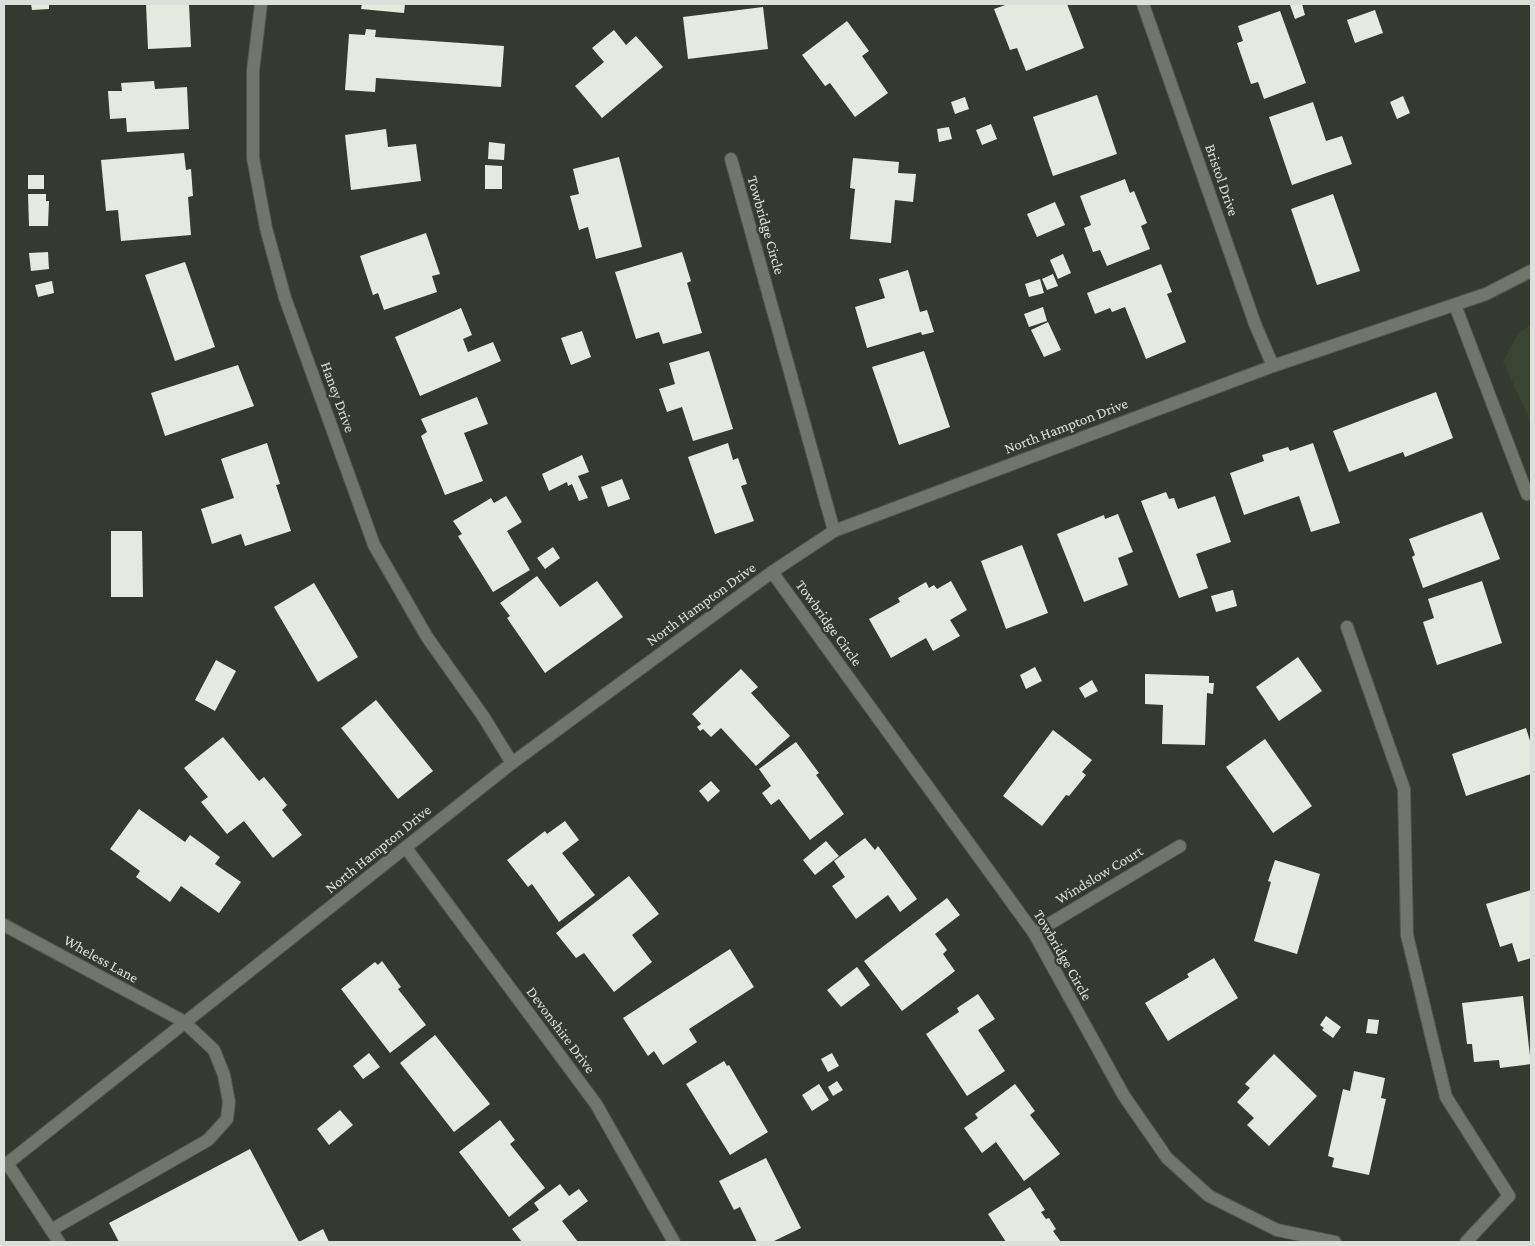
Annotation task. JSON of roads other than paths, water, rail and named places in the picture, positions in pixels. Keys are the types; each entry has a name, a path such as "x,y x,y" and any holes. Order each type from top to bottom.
{"street":[{"name":"Haney Drive","path":"261,4 253,71 253,158 266,228 286,298 374,545 427,636 483,716 512,762"},
{"name":"Bristol Drive","path":"1143,4 1251,314 1273,366"},
{"name":"Towbridge Circle","path":"731,159 834,531"},
{"name":"North Hampton Drive","path":"5,1164 183,1021 406,848 512,762 772,572 834,531 1273,366 1486,294 1531,271"},
{"path":"1455,304 1528,494"},
{"name":"Towbridge Circle","path":"772,572 1034,933 1124,1096 1167,1158 1209,1196 1277,1230 1335,1242"},
{"path":"1347,627 1404,789 1407,935 1446,1097 1509,1196 1466,1242"},
{"name":"Windslow Court","path":"1034,933 1180,846"},
{"name":"Devonshire Drive","path":"406,848 596,1104 674,1242"},
{"name":"Wheless Lane","path":"4,925 183,1021 214,1050 224,1075 229,1102 227,1119 208,1140 51,1230"},
{"path":"5,1164 59,1242"}]}
